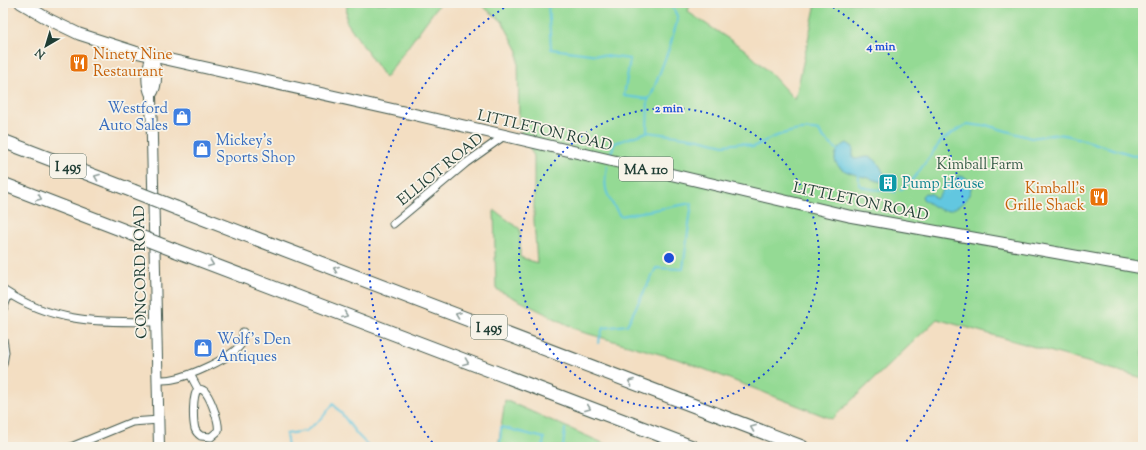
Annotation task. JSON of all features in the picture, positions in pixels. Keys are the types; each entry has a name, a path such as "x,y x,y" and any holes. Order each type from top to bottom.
{"highway":[{"name":"I 495","path":"3,141 802,447"},
{"path":"3,184 692,447"}],"main road":[{"name":"LITTLETON ROAD","path":"21,3 50,20 79,34 152,56 869,220 1143,268"},
{"name":"CONCORD ROAD","path":"152,56 148,65 147,88 151,95 159,447"}],"street":[{"name":"ELLIOT ROAD","path":"393,224 464,164 504,136"},
{"path":"3,309 6,292 42,309 74,318 156,322"},
{"path":"158,380 172,380 190,374 223,359 234,352 242,344 243,332"},
{"path":"3,339 5,352 3,364"},
{"path":"190,374 198,388 206,392 218,422 218,431 211,437 201,436 195,429 194,397 195,391 198,388"},
{"path":"71,447 132,422 158,420"}],"green space":[{"path":"347,3 440,3 385,78 346,21"},
{"name":"Kimball Farm","path":"478,3 690,3 688,12 744,49 768,71 795,100 816,3 1143,3 1143,378 937,319 832,419 681,360 582,332 496,289 494,210 520,229 520,257 537,263 534,220 534,156 519,128 518,51 502,21"},
{"path":"505,400 612,447 498,447"}],"water":[{"path":"847,143 853,147 854,159 870,157 876,161 885,177 882,182 851,173 841,169 838,166 835,157 836,152"},
{"path":"960,176 967,179 971,184 971,190 964,202 957,207 950,210 942,210 934,207 923,199 922,196 925,193 932,194 936,199 948,182"}],"waterway":[{"path":"548,3 551,49 630,59 624,96 648,99 647,132 615,143 610,155"},
{"path":"648,99 651,96 670,46 678,18 673,8 675,3"},
{"path":"900,190 911,182 942,140 967,124 982,126 986,125 1031,138 1057,134 1070,136 1143,158"},
{"path":"647,132 699,139 724,145 742,143 753,147 785,133 811,130 819,131 822,137 839,151"},
{"path":"598,343 603,328 627,325 656,268 683,269 692,203 620,216 607,193 605,182 607,167"},
{"path":"859,174 859,185 869,189 895,192"},
{"path":"288,447 286,434 306,431 322,418 333,404 360,438 371,447"},
{"path":"500,447 501,427 544,438 543,447"},
{"path":"563,447 565,429"}],"place":[{"name":"Ninety Nine Restaurant","path":"79,63"},
{"name":"Westford Auto Sales","path":"182,117"},
{"name":"Mickey's Sports Shop","path":"202,149"},
{"name":"Pump House","path":"888,183"},
{"name":"Kimball's Grille Shack","path":"1099,197"},
{"name":"Wolf's Den Antiques","path":"203,348"}]}
